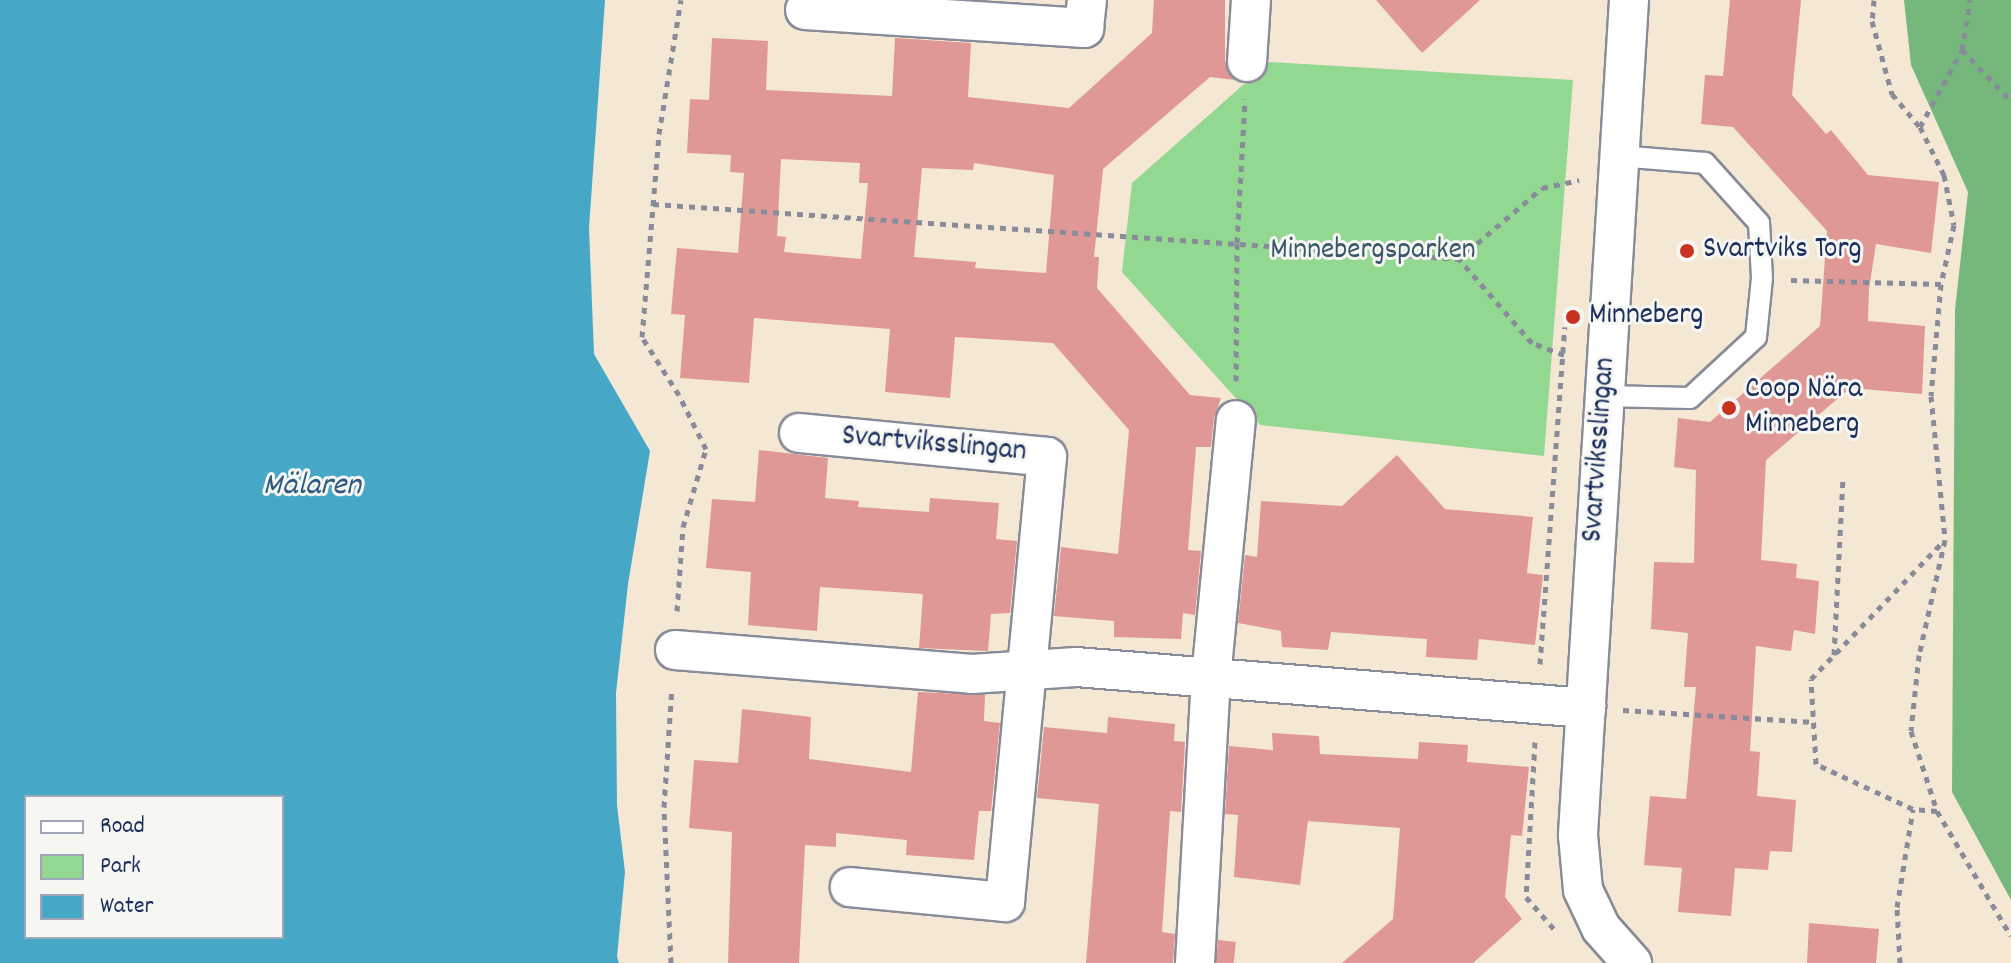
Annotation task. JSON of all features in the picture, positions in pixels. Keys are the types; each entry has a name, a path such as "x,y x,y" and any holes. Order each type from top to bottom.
{"street":[{"path":"805,10 1084,28 1087,0"},
{"path":"1247,62 1251,0"},
{"name":"Svartviksslingan","path":"1629,0 1578,835 1583,890 1601,928 1632,963"},
{"path":"1195,963 1211,678 1236,420"},
{"name":"Svartviksslingan","path":"799,433 1047,457 1005,902 850,887"},
{"path":"675,650 972,674 1076,667 1586,708"}],"lane":[{"path":"1605,396 1690,398 1756,337 1762,278 1759,223 1705,163 1618,156"}],"path":[{"path":"671,963 664,807 683,527 706,449 642,337 659,134 681,0"},
{"path":"1874,0 1872,21 1892,94 1920,127 1944,175 1954,225 1941,284 1931,396 1945,540 1919,655 1911,731 1937,811 2011,936"},
{"path":"1920,127 1962,50 1970,0"},
{"path":"1962,50 2011,101"},
{"path":"1236,420 1237,243 1247,62"},
{"path":"653,204 1459,259 1542,188"},
{"path":"1459,259 1532,343"},
{"path":"1762,278 1941,284"},
{"path":"1834,656 1843,476"},
{"path":"1937,811 1913,809 1816,764 1811,679 1945,540"},
{"path":"1586,708 1814,722"},
{"path":"1900,963 1897,907 1913,809"}],"green space":[{"path":"1904,0 2011,0 2011,900 1952,792 1955,310 1968,192 1911,65"},
{"name":"Minnebergsparken","path":"1269,62 1573,80 1544,456 1260,425 1122,272 1132,183"}],"water":[{"name":"Mälaren","path":"0,0 605,0 589,228 594,354 650,451 628,584 616,693 617,805 625,872 619,963 0,963"}],"building":[{"path":"1154,0 1225,0 1225,61 1235,80 1210,77 1103,169 1094,257 1099,257 1097,288 1190,395 1221,398 1214,418 1211,447 1196,447 1188,550 1201,551 1195,615 1183,613 1181,639 1114,637 1114,621 1054,616 1061,547 1118,554 1129,430 1053,343 955,337 950,398 885,392 890,329 754,318 749,383 680,378 685,315 671,314 677,248 738,253 744,173 730,172 731,155 687,153 690,99 709,100 712,38 768,41 766,90 892,96 895,38 971,43 968,97 1069,108 1152,33","holes":["781,159 860,163 859,183 868,183 861,259 784,252 786,237 777,236","974,163 1054,175 1046,273 975,268 976,262 914,257 922,168 973,170"]},
{"path":"1376,0 1480,0 1422,53"},
{"path":"1730,0 1801,0 1792,95 1826,134 1831,130 1868,175 1939,182 1931,253 1876,244 1869,289 1868,321 1925,326 1922,394 1850,388 1766,460 1761,560 1797,564 1796,578 1819,581 1815,634 1794,630 1791,651 1756,646 1750,751 1760,752 1757,796 1796,800 1792,852 1770,851 1768,870 1735,868 1731,916 1678,912 1682,868 1644,865 1650,796 1686,799 1696,687 1684,687 1688,633 1651,629 1654,562 1694,563 1696,470 1674,467 1678,418 1710,422 1820,326 1827,231 1733,127 1701,124 1705,75 1723,76"},
{"path":"759,450 828,458 825,498 859,501 858,507 929,512 930,498 999,503 996,539 1017,541 1010,613 991,614 988,651 919,648 923,594 820,587 817,631 748,625 751,572 706,568 712,499 755,502"},
{"path":"1397,455 1445,509 1533,517 1527,573 1543,575 1535,645 1479,639 1477,660 1426,657 1427,639 1331,632 1328,650 1282,647 1281,631 1238,623 1245,555 1257,557 1261,501 1342,506"},
{"path":"918,692 985,695 984,721 1000,723 991,811 979,811 974,860 906,855 907,840 836,833 836,847 805,845 799,963 728,963 732,832 689,828 694,760 738,763 742,709 811,717 809,759 911,772"},
{"path":"1108,717 1175,724 1174,741 1185,742 1181,812 1170,811 1162,932 1175,934 1173,963 1086,963 1099,804 1037,798 1044,727 1107,733"},
{"path":"1272,733 1319,736 1320,754 1418,759 1419,742 1468,745 1467,762 1529,767 1522,836 1511,835 1505,897 1522,919 1473,963 1342,963 1393,919 1400,828 1308,821 1300,885 1234,877 1238,815 1225,814 1229,746 1273,750"},
{"path":"1809,923 1879,929 1876,963 1807,963"},
{"path":"1218,940 1236,942 1234,963 1216,963"}],"place":[{"name":"Svartviks Torg","path":"1687,251"},
{"name":"Minneberg","path":"1573,317"},
{"name":"Coop Nära Minneberg","path":"1729,408"}]}
